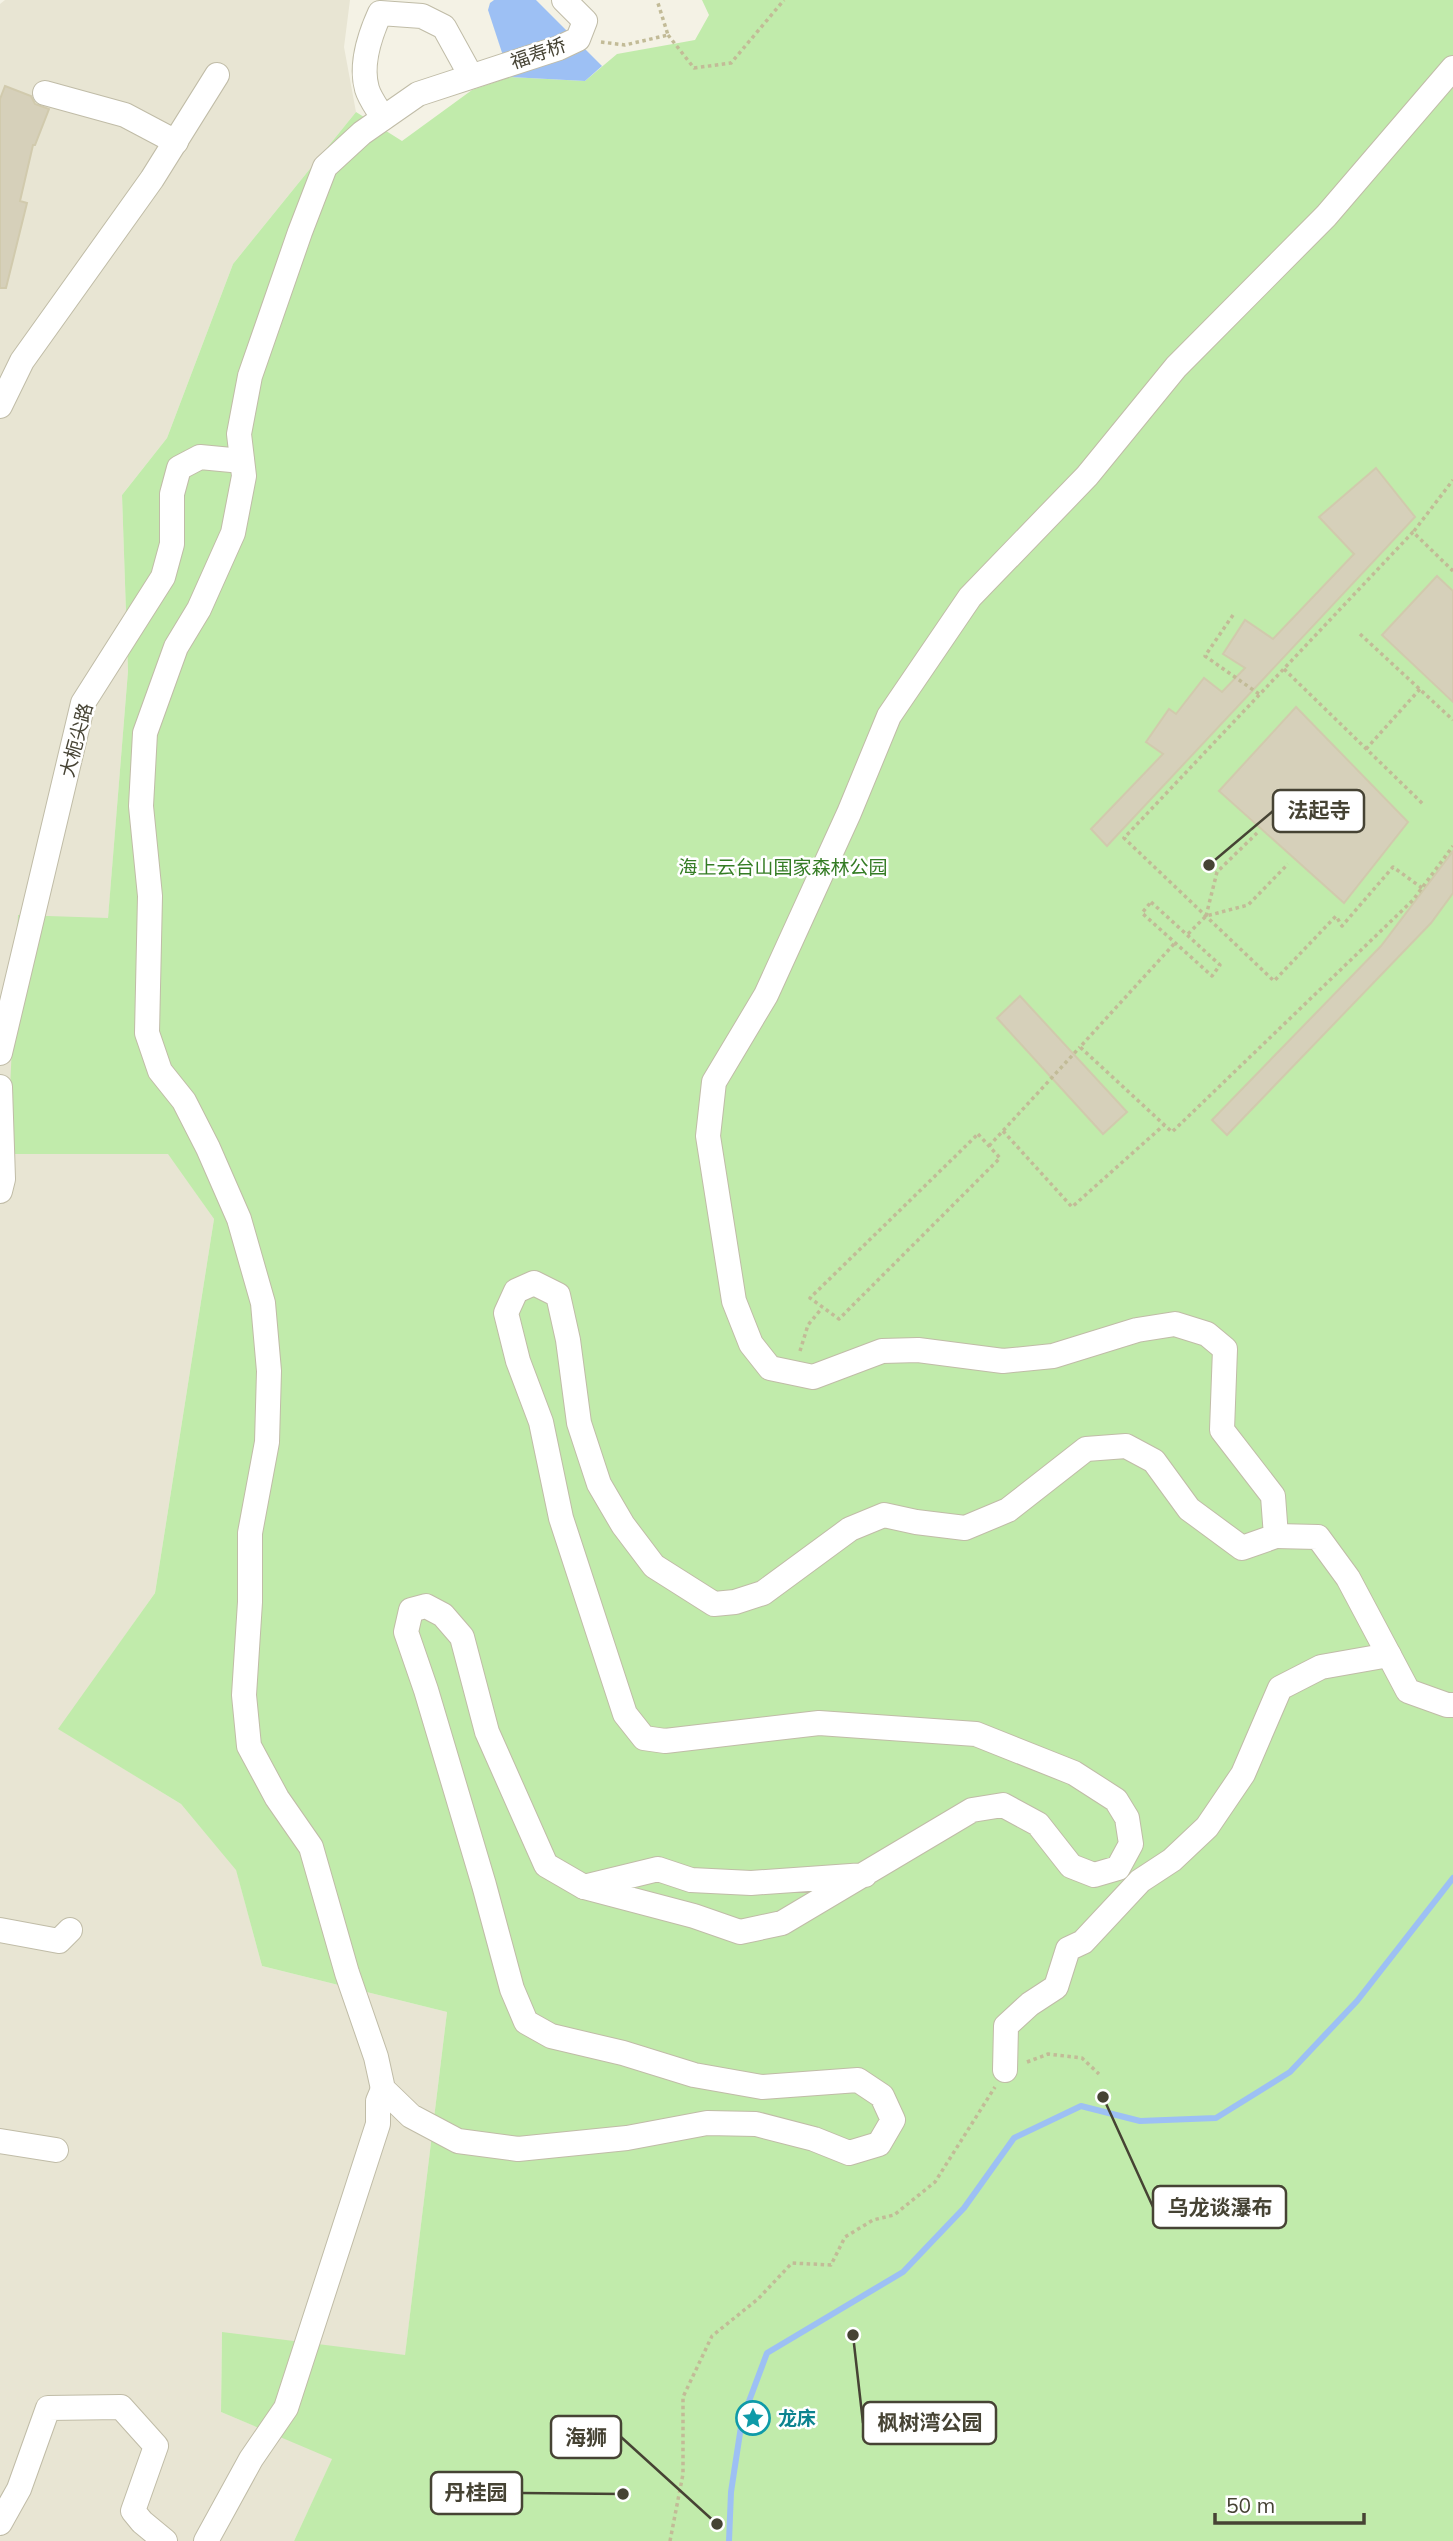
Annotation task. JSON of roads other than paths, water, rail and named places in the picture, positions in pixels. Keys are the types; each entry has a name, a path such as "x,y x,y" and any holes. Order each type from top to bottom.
{"street":[{"name":"福寿桥","path":"383,2090 376,2057 346,1973 311,1847 277,1798 249,1746 244,1695 250,1602 250,1533 267,1442 269,1383 263,1303 239,1219 184,1101 160,1071 147,1033 150,896 141,806 145,733 176,647 199,609 233,533 244,476 239,434 250,376 325,167 362,133 418,94 559,48 578,39 585,21 564,0"},
{"path":"383,118 367,90 365,71 371,33 380,13 422,16 444,27 471,76"},
{"path":"1276,1536 1273,1496 1222,1430 1225,1349 1207,1334 1175,1324 1138,1330 1053,1356 1003,1361 918,1350 882,1350 813,1377 770,1368 751,1344 734,1301 708,1136 714,1082 766,995 849,813 889,716 970,597 1087,476 1176,367 1326,216 1453,68"},
{"path":"3,391 176,142 217,75"},
{"path":"45,93 125,115 176,142"},
{"name":"大枙尖路","path":"0,1053 83,703 163,577 172,544 172,494 179,468 200,457 242,461"},
{"path":"0,1087 3,1179 0,1191"},
{"path":"206,2541 251,2459 286,2409 378,2124 378,2101 383,2090 411,2116 458,2141 518,2149 627,2138 707,2123 756,2124 849,2153 879,2144 893,2120 882,2096 858,2080 762,2087 694,2075 623,2053 551,2036 526,2022 513,1989 406,1632 411,1610 426,1606 443,1615 462,1637 487,1732 546,1865 584,1887 694,1916 740,1932 782,1923 972,1810 1003,1805 1038,1824 1071,1866 1094,1875 1118,1868 1131,1844 1127,1818 1116,1800 1074,1773 976,1734 819,1723 665,1741 643,1738 625,1714 561,1518 541,1422 518,1361 506,1312 516,1291 534,1283 558,1295 568,1340 579,1423 599,1484 622,1525 654,1566 713,1604 735,1602 763,1593 849,1529 884,1515 965,1528 1008,1510 1086,1449 1126,1446 1154,1461 1189,1509 1242,1548 1276,1536 1318,1537 1348,1578 1408,1691 1447,1706 1453,1705"},
{"path":"1005,2070 1006,2026 1030,2004 1056,1987 1068,1949 1083,1941 1140,1881 1172,1860 1207,1827 1243,1774 1280,1688 1321,1667 1389,1655"},
{"path":"584,1887 659,1869 691,1880 751,1883 865,1875"},
{"path":"0,1930 59,1941 70,1930"},
{"path":"0,2141 56,2150"},
{"path":"0,2523 19,2489 48,2408 121,2407 156,2446 133,2511 165,2541"}],"water":[{"path":"494,0 536,0 602,66 585,81 510,77 488,10"}],"waterway":[{"path":"729,2541 731,2492 742,2420 767,2353 903,2272 964,2208 1014,2138 1081,2106 1140,2121 1216,2118 1290,2072 1357,2001 1453,1878"}],"place":[{"name":"法起寺","path":"1209,865"},
{"name":"乌龙谈瀑布","path":"1103,2097"},
{"name":"枫树湾公园","path":"853,2335"},
{"name":"龙床","path":"753,2418"},
{"name":"丹桂园","path":"623,2494"},
{"name":"海狮","path":"717,2524"}],"park label":[{"name":"海上云台山国家森林公园","path":"783,867"}]}
